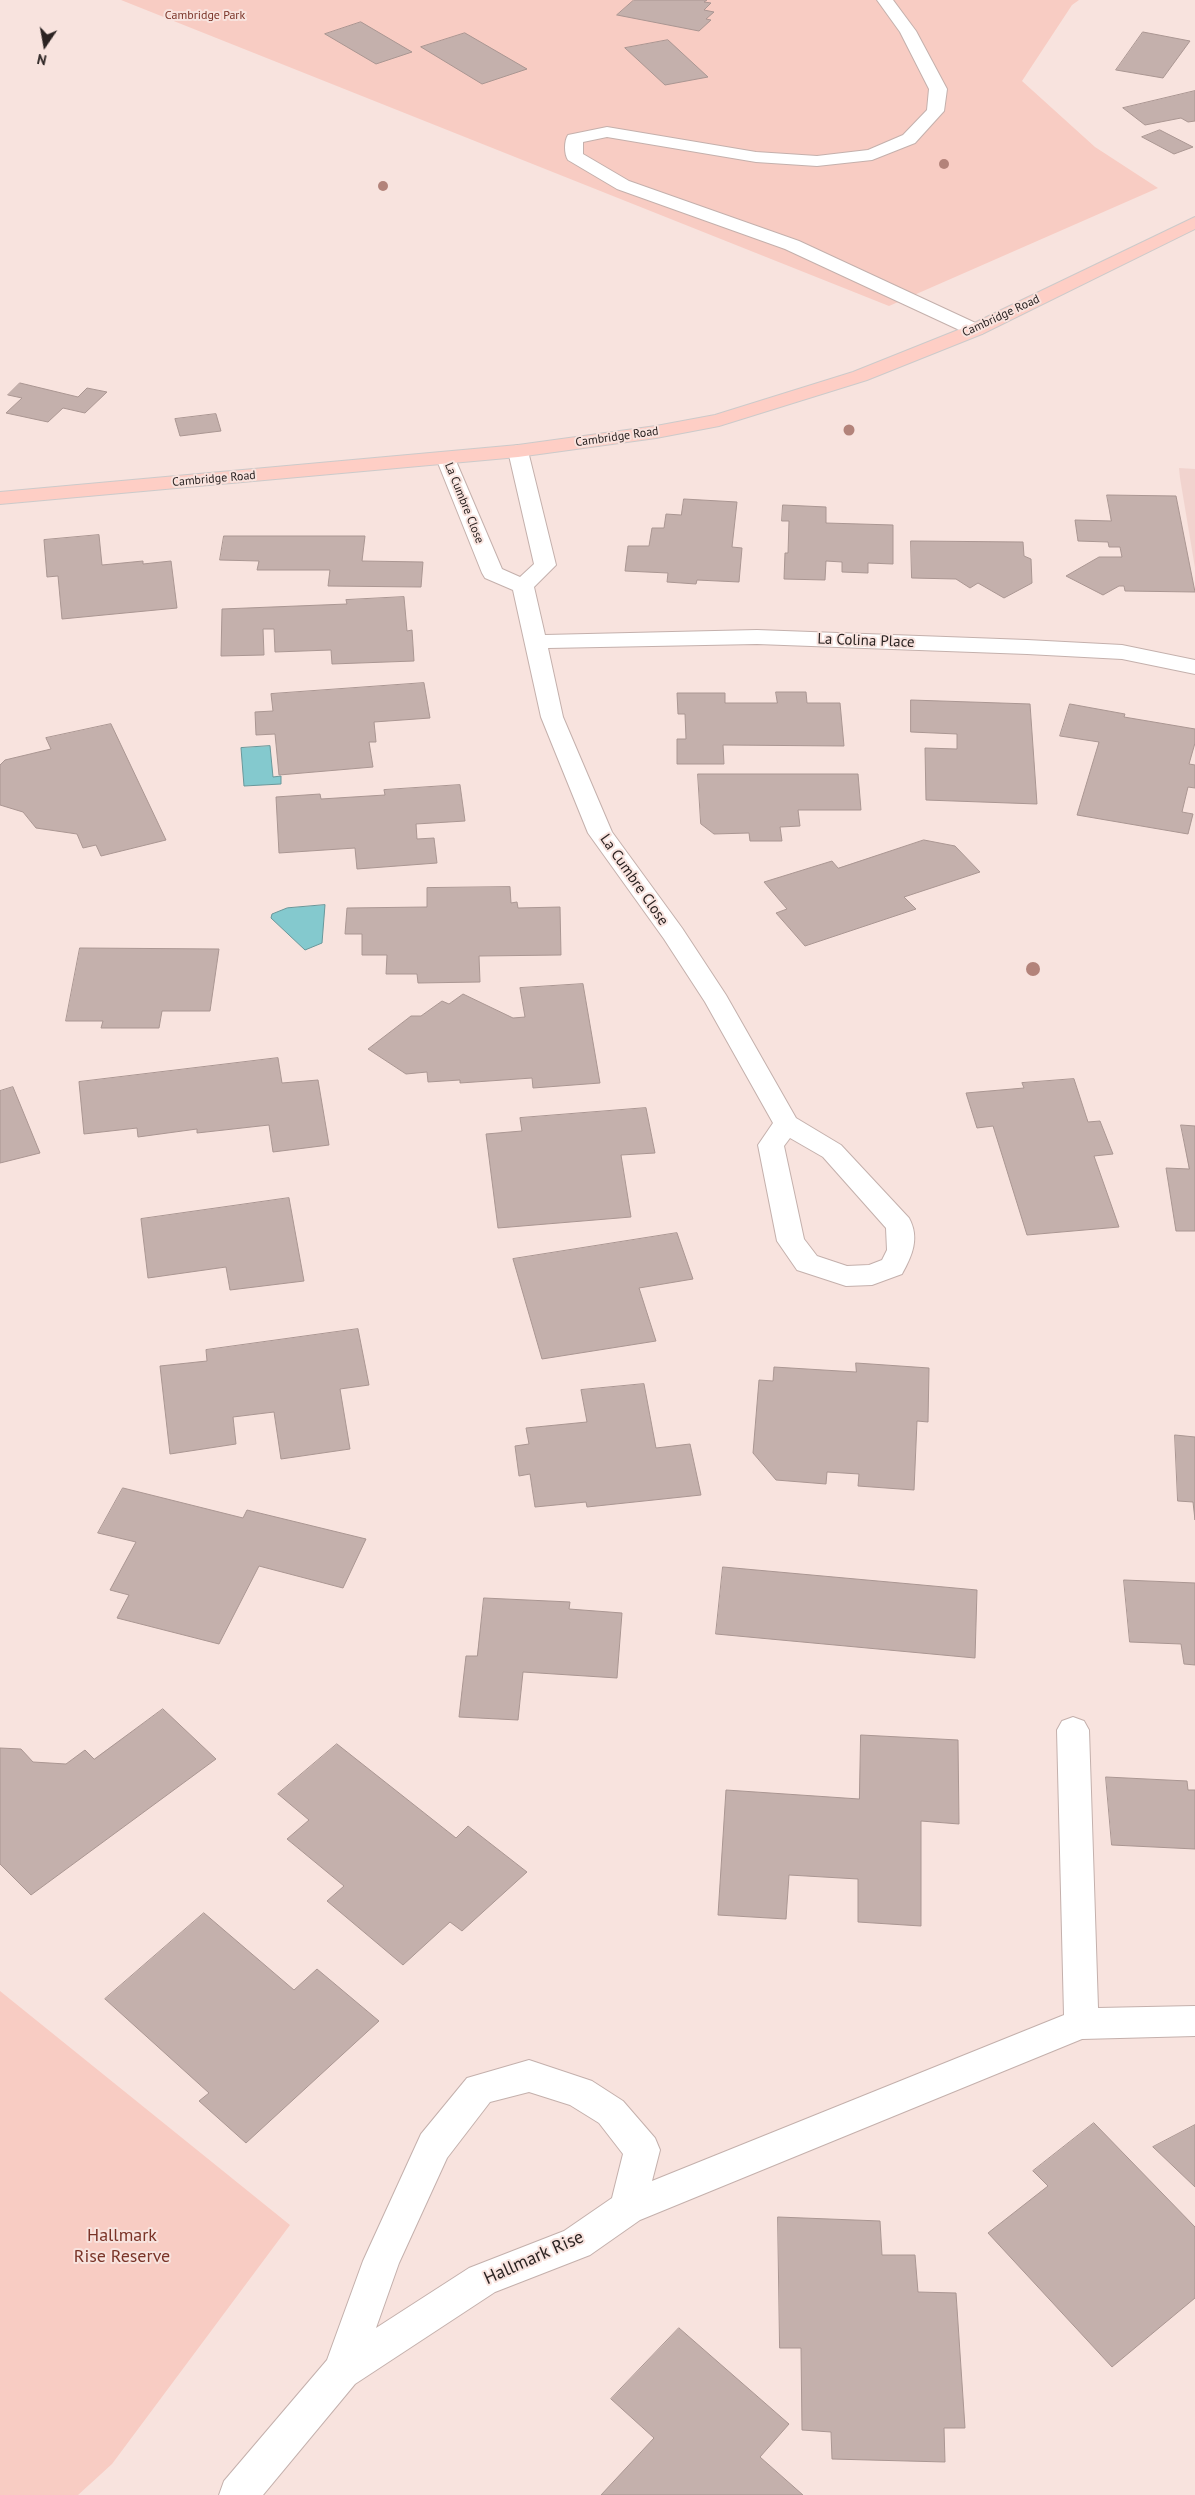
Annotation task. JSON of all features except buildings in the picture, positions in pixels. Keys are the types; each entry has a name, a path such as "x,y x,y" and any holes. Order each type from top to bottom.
{"main road":[{"name":"Cambridge Road","path":"0,498 518,451 656,432 718,420 860,376 975,330 1195,222"}],"street":[{"path":"887,0 908,30 938,89 935,111 909,140 872,155 816,161 756,157 607,132 574,139 574,156 623,185 792,245 975,330"},
{"path":"518,451 545,565 523,586"},
{"name":"La Cumbre Close","path":"446,458 493,573 523,586 552,717 600,833 673,934 717,1001 786,1124"},
{"name":"La Colina Place","path":"534,642 757,637 1122,652 1195,666"},
{"path":"786,1124 832,1151 900,1225 901,1250 892,1267 872,1275 846,1276 807,1263 790,1241 771,1145 786,1124"},
{"path":"1073,1730 1081,2024"},
{"path":"627,2208 1081,2024 1195,2020"},
{"name":"Hallmark Rise","path":"238,2495 342,2371 482,2280 577,2243 627,2208 642,2150 612,2112 580,2092 529,2076 479,2089 434,2146 381,2261 342,2371"}],"shaded area":[{"path":"1179,468 1195,469 1195,568 1180,478"}],"green space":[{"name":"Cambridge Park","path":"121,0 1079,0 1072,5 1022,81 1095,147 1158,188 889,306"},
{"name":"Hallmark Rise Reserve","path":"0,1991 290,2225 112,2464 78,2495 0,2495"}],"water":[{"path":"270,746 273,777 281,776 281,784 244,786 241,748"},
{"path":"325,905 322,943 305,950 271,918 272,914 287,908"}]}
